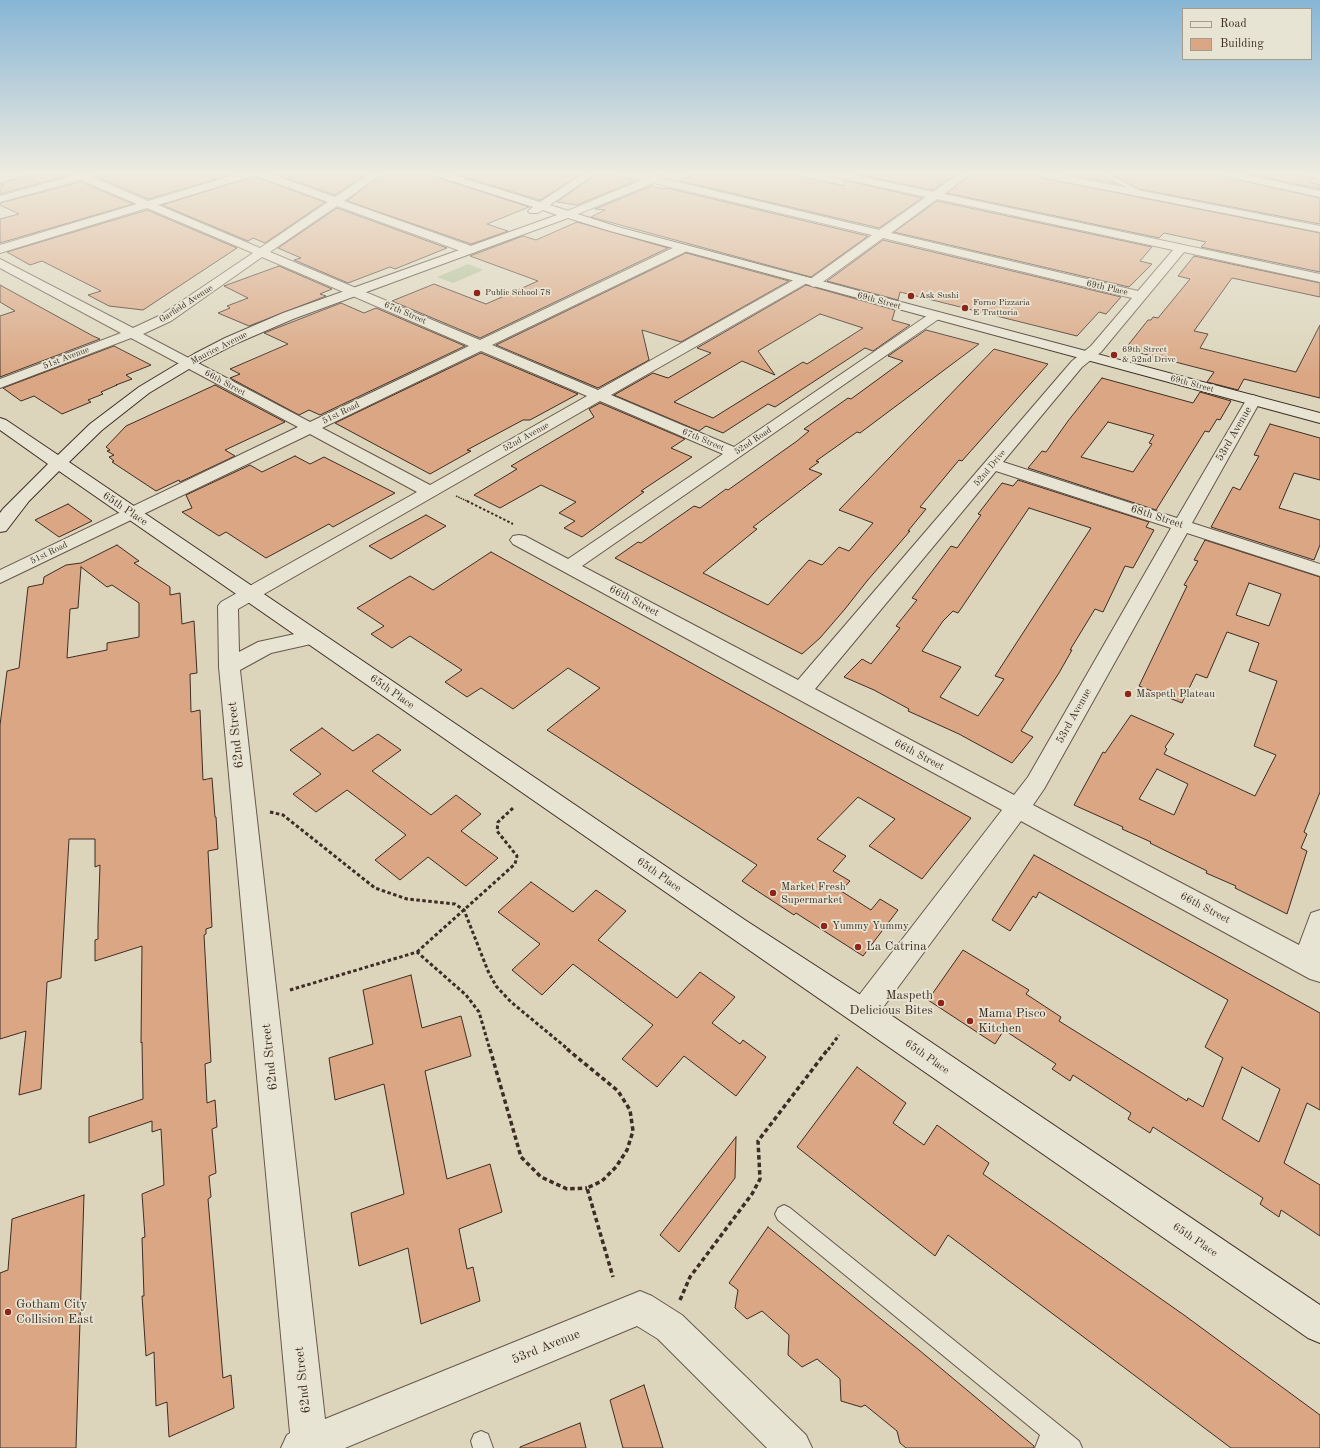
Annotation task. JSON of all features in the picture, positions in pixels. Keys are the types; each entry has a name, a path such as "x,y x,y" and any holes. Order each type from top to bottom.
{"street":[{"path":"0,249 24,242"},
{"name":"67th Street","path":"235,242 734,453"},
{"name":"Garfield Avenue","path":"132,333 166,318 278,242"},
{"path":"447,242 470,250"},
{"name":"Maurice Avenue","path":"485,245 490,242"},
{"name":"Maurice Avenue","path":"0,527 9,513 58,463 119,408 188,363 259,328 494,242"},
{"name":"69th Street","path":"658,242 1320,418"},
{"name":"52nd Avenue","path":"249,593 598,396 808,281 870,242"},
{"name":"69th Place","path":"914,242 1141,296"},
{"path":"1151,242 1320,278"},
{"name":"51st Road","path":"0,577 683,248"},
{"name":"52nd Drive","path":"801,691 994,465 1077,364 1099,346 1181,248"},
{"name":"66th Street","path":"0,263 429,492"},
{"name":"52nd Road","path":"570,566 936,316"},
{"name":"51st Avenue","path":"0,384 132,333"},
{"name":"53rd Avenue","path":"863,1012 1036,783 1253,400"},
{"name":"65th Place","path":"0,423 736,928 863,1012 970,1087 1320,1326"},
{"name":"68th Street","path":"994,465 1320,570"},
{"name":"66th Street","path":"516,532 570,566 1314,966"},
{"name":"62nd Street","path":"249,593 228,606 229,667 307,1447"},
{"path":"229,667 266,647 313,637"},
{"path":"1314,966 1320,921"},
{"name":"53rd Avenue","path":"307,1447 640,1308 670,1327 767,1433"},
{"path":"767,1433 793,1448"}],"lane":[{"path":"784,1214 1048,1440 1072,1448"}],"path":[{"path":"452,494 516,532"},
{"path":"290,990 417,952 515,864 517,856 497,831 498,822 513,808"},
{"path":"270,812 283,815 375,888 407,899 455,904 464,910 488,971 496,986 511,1002 618,1091 630,1110 633,1131 627,1150 616,1167 602,1181 587,1188 567,1188 541,1177 521,1157 479,1012 466,995 417,952"},
{"path":"680,1300 690,1277 752,1194 760,1179 758,1141 839,1035"},
{"path":"587,1188 613,1277"}],"green space":[{"path":"468,264 483,270 453,283 437,277"}],"building":[{"path":"42,242 222,242 237,248 143,310 109,306 88,295 101,291 42,261 30,265 7,252"},
{"path":"287,242 429,242 447,248 395,269 390,267 348,283 294,260 301,258 278,248"},
{"path":"464,242 478,242 471,244"},
{"path":"508,242 646,242 668,248 480,338 392,301 434,284 486,304 538,281 470,256"},
{"path":"681,242 860,242 811,277"},
{"path":"881,242 890,242 1121,297 1106,314 1099,312 1077,336 900,292 898,300 827,281"},
{"path":"935,242 1127,242 1152,247 1140,261 1152,264 1129,287"},
{"path":"1204,242 1320,242 1320,272 1201,247 1206,242"},
{"path":"686,253 789,281 681,342 642,330 649,360 598,388 496,345"},
{"path":"1194,256 1320,283 1320,297 1232,278 1194,331 1208,334 1200,348 1296,372 1320,325 1320,398 1244,379 1238,390 1207,382 1214,372 1125,349 1148,320 1151,320 1153,317 1158,318 1190,279 1178,276"},
{"path":"279,266 332,289 320,294 326,296 249,326 218,313 230,308 227,306 248,298 224,286"},
{"path":"0,285 100,339 0,377 0,316 15,311 0,302"},
{"path":"806,285 895,310 892,320 910,325 873,351 865,348 775,407 768,404 723,433 706,426 699,431 614,395 653,373 668,378 711,353 697,348","holes":["820,314 863,328 807,364 803,362 713,418 674,402 742,361 775,375 758,351"]},
{"path":"341,303 364,313 376,308 465,346 320,415 309,410 299,415 230,378 240,374 230,369 288,344 264,333"},
{"path":"926,330 979,344 860,433 857,432 816,461 819,462 809,469 822,474 753,527 757,529 703,573 768,605 809,560 822,565 839,547 849,551 873,523 839,510 994,349 1048,364 962,461 959,460 920,507 926,509 908,531 910,531 820,638 802,654 615,558 638,542 641,543 694,506 700,508 726,489 728,490 797,441 809,431 804,429 848,398 851,399 903,361 888,356"},
{"path":"114,346 151,365 126,375 132,379 101,392 103,394 88,400 91,402 62,414 34,396 21,401 3,388"},
{"path":"481,353 578,394 530,420 523,420 467,450 471,451 430,474 335,423"},
{"path":"1102,378 1193,403 1200,392 1231,401 1220,420 1217,419 1209,432 1205,431 1156,510 1028,468 1042,451 1046,452","holes":["1108,422 1154,435 1149,443 1152,444 1133,472 1081,457"]},
{"path":"215,385 285,422 225,450 235,456 180,482 179,480 156,491 112,462 114,461 109,457 114,455 107,451 110,450 106,447 126,426"},
{"path":"600,403 685,439 671,448 692,457 641,491 644,492 582,537 564,528 575,521 559,513 576,502 541,485 500,508 474,495 517,469 511,466 594,417 589,409"},
{"path":"1270,424 1320,438 1320,480 1294,473 1279,508 1320,520 1320,545 1314,560 1211,527 1233,487 1240,490 1259,456 1254,455"},
{"path":"295,456 310,464 324,457 395,493 333,527 329,524 266,558 226,532 219,536 182,512 192,508 186,495 250,465 262,472"},
{"path":"1018,480 1149,522 1146,527 1154,530 1133,568 1125,566 1103,612 1095,609 1070,650 1072,650 1059,673 1021,731 1033,737 1012,763 959,734 908,711 909,709 874,690 844,677 862,659 871,664 900,628 896,626 917,600 912,598 951,546 957,548 981,515 978,514 1002,483 1013,486","holes":["1029,508 1091,528 995,676 1004,679 978,716 940,697 961,667 922,651 943,621 953,611 958,613"]},
{"path":"68,504 92,521 59,537 35,520"},
{"path":"426,515 446,526 391,559 369,546"},
{"path":"1205,540 1320,577 1320,792 1304,832 1307,834 1301,848 1307,851 1287,914 1235,888 1236,886 1206,873 1207,871 1150,843 1151,842 1122,829 1123,827 1074,805 1103,752 1105,753 1131,715 1174,734 1165,747 1167,749 1164,754 1255,796 1276,755 1254,746 1277,681 1249,671 1259,643 1227,632 1207,678 1196,674 1182,703 1139,686 1187,586 1184,585 1198,561 1194,560","holes":["1249,583 1281,594 1269,626 1236,615","1157,769 1188,784 1174,815 1139,799"]},
{"path":"117,545 139,561 134,563 170,587 170,595 180,593 182,624 194,621 197,673 190,674 191,712 200,710 203,780 212,778 216,817 218,849 208,851 212,927 206,929 206,934 204,935 211,1062 205,1064 207,1103 215,1100 217,1127 212,1129 216,1173 209,1176 211,1197 208,1199 223,1378 231,1375 234,1408 169,1437 167,1402 156,1406 154,1352 146,1356 142,1296 144,1296 142,1238 145,1237 142,1194 164,1185 161,1129 152,1132 152,1121 89,1143 89,1117 143,1099 142,1042 141,1043 142,946 95,961 95,940 98,939 100,865 95,867 95,839 69,839 61,978 47,982 41,1089 19,1095 26,1031 0,1039 0,725 7,671 19,668 28,587 43,584 44,577 66,565 81,563","holes":["81,567 107,587 112,585 139,603 139,637 107,643 107,650 67,658 70,609 78,608"]},
{"path":"491,552 971,818 922,879 869,846 895,819 858,797 817,839 846,856 833,871 850,881 841,891 871,910 880,899 898,910 863,956 796,913 794,915 742,881 757,865 547,730 600,688 568,668 513,709 481,688 467,697 445,682 462,670 410,636 392,648 371,634 384,626 357,608 410,576 433,590"},
{"path":"322,728 353,751 378,734 401,750 372,771 431,815 456,795 481,814 461,831 498,858 466,886 428,857 400,880 375,860 406,835 347,790 316,812 293,794 321,774 290,750"},
{"path":"1034,855 1320,1013 1320,1110 1307,1103 1284,1163 1320,1185 1320,1236 1281,1210 1279,1217 1260,1204 1263,1198 1153,1127 1150,1133 1128,1119 1131,1113 1073,1075 1070,1081 1052,1069 1056,1064 1004,1030 995,1044 928,1000 963,950 1029,990 1026,994 1061,1017 1059,1021 1187,1101 1188,1098 1203,1107 1223,1058 1205,1047 1228,1000 1039,892 1036,898 1033,896 1010,931 992,920","holes":["1242,1067 1280,1089 1259,1142 1222,1119"]},
{"path":"531,882 573,912 596,890 626,911 598,940 677,998 700,972 735,997 712,1023 740,1044 743,1040 766,1057 736,1096 684,1056 657,1087 622,1059 653,1025 573,964 542,995 512,970 540,944 498,912"},
{"path":"411,975 422,1028 461,1016 471,1056 425,1071 447,1179 490,1164 502,1212 459,1229 467,1269 473,1267 480,1301 421,1324 408,1248 359,1266 351,1213 404,1194 384,1084 335,1100 329,1058 373,1044 363,990"},
{"path":"857,1067 906,1103 893,1123 924,1145 937,1125 989,1163 983,1174 1184,1315 1320,1415 1320,1448 1231,1448 948,1235 935,1256 797,1147"},
{"path":"736,1137 735,1178 679,1252 660,1235"},
{"path":"84,1195 76,1448 0,1448 0,1273 8,1270 12,1219"},
{"path":"768,1227 919,1350 1034,1446 1034,1448 906,1448 900,1443 897,1431 865,1405 861,1407 841,1401 840,1379 830,1370 817,1359 802,1367 788,1355 789,1335 762,1311 747,1319 735,1308 738,1290 729,1283"},
{"path":"644,1385 663,1448 623,1448 610,1400"},
{"path":"580,1423 586,1448 520,1448 520,1447"}],"place":[{"name":"Public School 78","path":"477,293"},
{"name":"Ask Sushi","path":"911,296"},
{"name":"Forno Pizzaria E Trattoria","path":"965,308"},
{"name":"69th Street & 52nd Drive","path":"1114,355"},
{"name":"Maspeth Plateau","path":"1128,694"},
{"name":"Market Fresh Supermarket","path":"773,893"},
{"name":"Yummy Yummy","path":"824,926"},
{"name":"La Catrina","path":"858,947"},
{"name":"Maspeth Delicious Bites","path":"941,1003"},
{"name":"Mama Pisco Kitchen","path":"970,1021"},
{"name":"Gotham City Collision East","path":"8,1312"}]}
